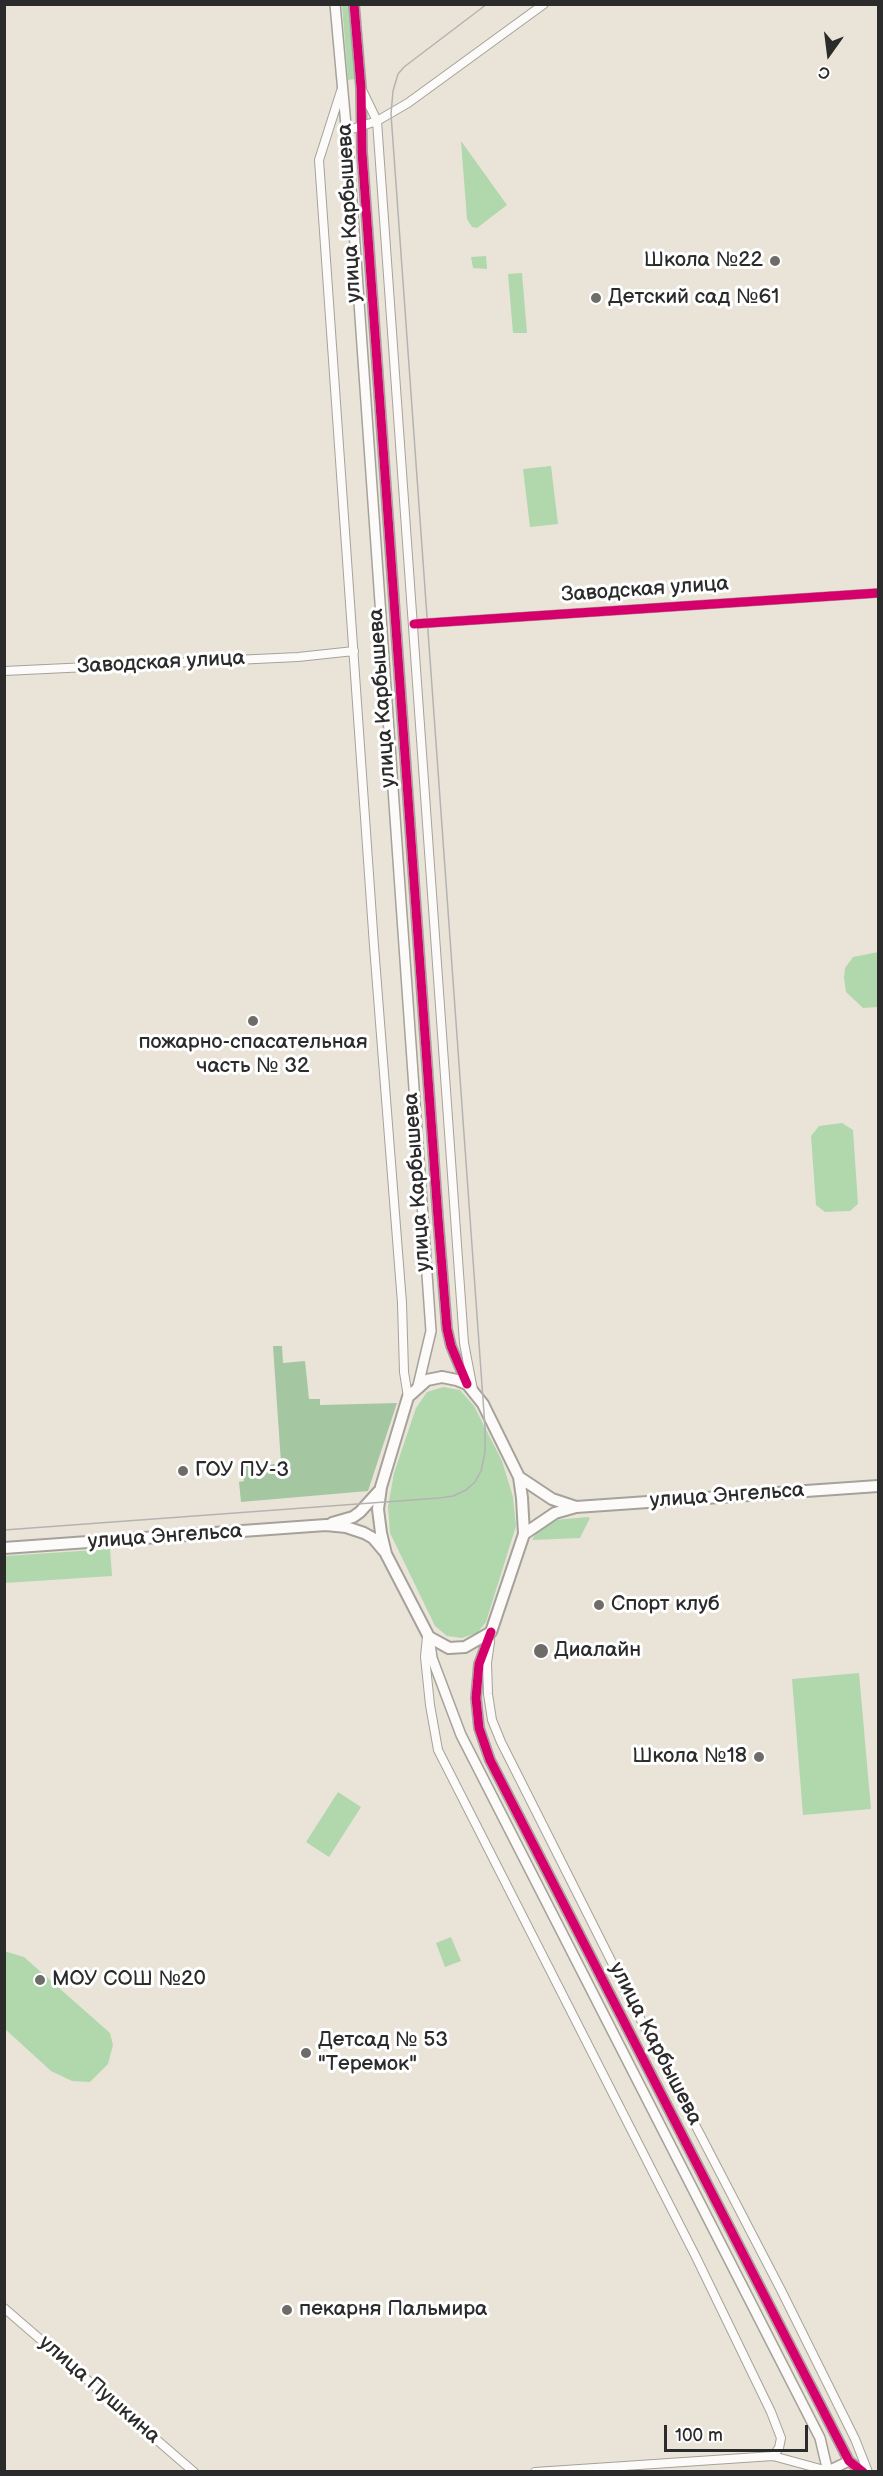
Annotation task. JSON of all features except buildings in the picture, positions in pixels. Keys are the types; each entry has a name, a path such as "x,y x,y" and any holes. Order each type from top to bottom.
{"main road":[{"path":"418,1386 427,1380 442,1377 457,1380 470,1388"},
{"name":"улица Карбышева","path":"418,1386 408,1397 381,1487 378,1509 386,1554 428,1635"},
{"name":"улица Карбышева","path":"470,1388 483,1404 519,1477 524,1534 491,1632"},
{"name":"улица Энгельса","path":"519,1477 552,1499 576,1507"},
{"name":"улица Энгельса","path":"524,1534 555,1513 576,1507 879,1486"},
{"name":"улица Энгельса","path":"326,1525 353,1517 381,1487"},
{"name":"улица Энгельса","path":"4,1548 326,1525 346,1527 364,1533 373,1538 386,1554"},
{"path":"428,1635 449,1648 465,1647 491,1632"}],"street":[{"name":"улица Карбышева","path":"335,4 346,131 431,1331 418,1386"},
{"name":"улица Карбышева","path":"354,4 438,1229 447,1329 451,1346 470,1388"},
{"path":"346,131 362,128 408,103 544,4"},
{"name":"улица Карбышева","path":"361,88 377,121 464,1343 470,1388"},
{"name":"улица Карбышева","path":"342,89 320,159 402,1303 404,1372 408,1397"},
{"name":"Заводская улица","path":"414,624 879,593"},
{"name":"Заводская улица","path":"4,671 298,657 354,651"},
{"name":"улица Карбышева","path":"491,1632 479,1664 476,1698 479,1728 490,1760 849,2461"},
{"name":"улица Карбышева","path":"491,1632 487,1663 488,1694 492,1720 501,1743 781,2290 855,2439 868,2472"},
{"name":"улица Карбышева","path":"428,1635 432,1658 461,1735 820,2439 828,2471"},
{"path":"428,1635 425,1657 430,1706 438,1750 696,2257 766,2402 781,2438 779,2448 773,2456"},
{"name":"улица Пушкина","path":"4,2308 194,2472"},
{"path":"535,2472 773,2456 828,2471 849,2461 863,2472"}],"green space":[{"path":"342,5 349,5 355,79 348,80"},
{"path":"461,141 507,205 477,228 472,227 467,219"},
{"path":"486,256 487,269 473,268 471,257"},
{"path":"522,273 527,333 513,333 508,274"},
{"path":"551,466 558,524 530,527 523,469"},
{"path":"878,952 878,1007 863,1008 846,992 845,968 853,957"},
{"path":"842,1123 853,1130 858,1204 850,1211 825,1212 816,1205 811,1136 819,1126"},
{"path":"273,1346 282,1346 283,1363 305,1361 309,1399 320,1399 320,1405 397,1403 368,1491 241,1502 239,1482 244,1481 241,1462 253,1461 254,1467 281,1463"},
{"path":"443,1387 460,1390 474,1406 502,1461 513,1497 516,1526 486,1622 477,1633 462,1638 447,1636 435,1626 390,1533 388,1507 394,1473 416,1408 427,1392"},
{"path":"590,1518 580,1538 532,1540 539,1528 555,1520"},
{"path":"110,1549 112,1576 5,1583 5,1556"},
{"path":"859,1673 871,1809 803,1815 792,1679"},
{"path":"338,1792 361,1807 329,1857 306,1842"},
{"path":"451,1937 461,1961 445,1967 436,1943"},
{"path":"4,1951 24,1957 110,2033 113,2045 108,2064 90,2082 72,2081 51,2071 5,2029"}],"tram line":[{"path":"4,1530 439,1498 453,1496 466,1490 475,1482 481,1471 485,1453 485,1427 391,114 393,91 398,74 404,67 487,4"}],"cycle path":[{"path":"354,4 361,88 362,152 447,1329 451,1346 467,1384"},
{"path":"414,624 878,593"},
{"path":"491,1632 479,1664 476,1698 479,1728 490,1760 849,2461 863,2472"}],"place":[{"name":"Школа №22","path":"775,261"},
{"name":"Детский сад №61","path":"596,298"},
{"name":"пожарно-спасательная часть № 32","path":"253,1021"},
{"name":"ГОУ ПУ-3","path":"183,1471"},
{"name":"Спорт клуб","path":"599,1605"},
{"name":"Диалайн","path":"541,1651"},
{"name":"Школа №18","path":"759,1757"},
{"name":"МОУ СОШ №20","path":"40,1980"},
{"name":"Детсад № 53 \"Теремок\"","path":"306,2053"},
{"name":"пекарня Пальмира","path":"287,2310"}]}
